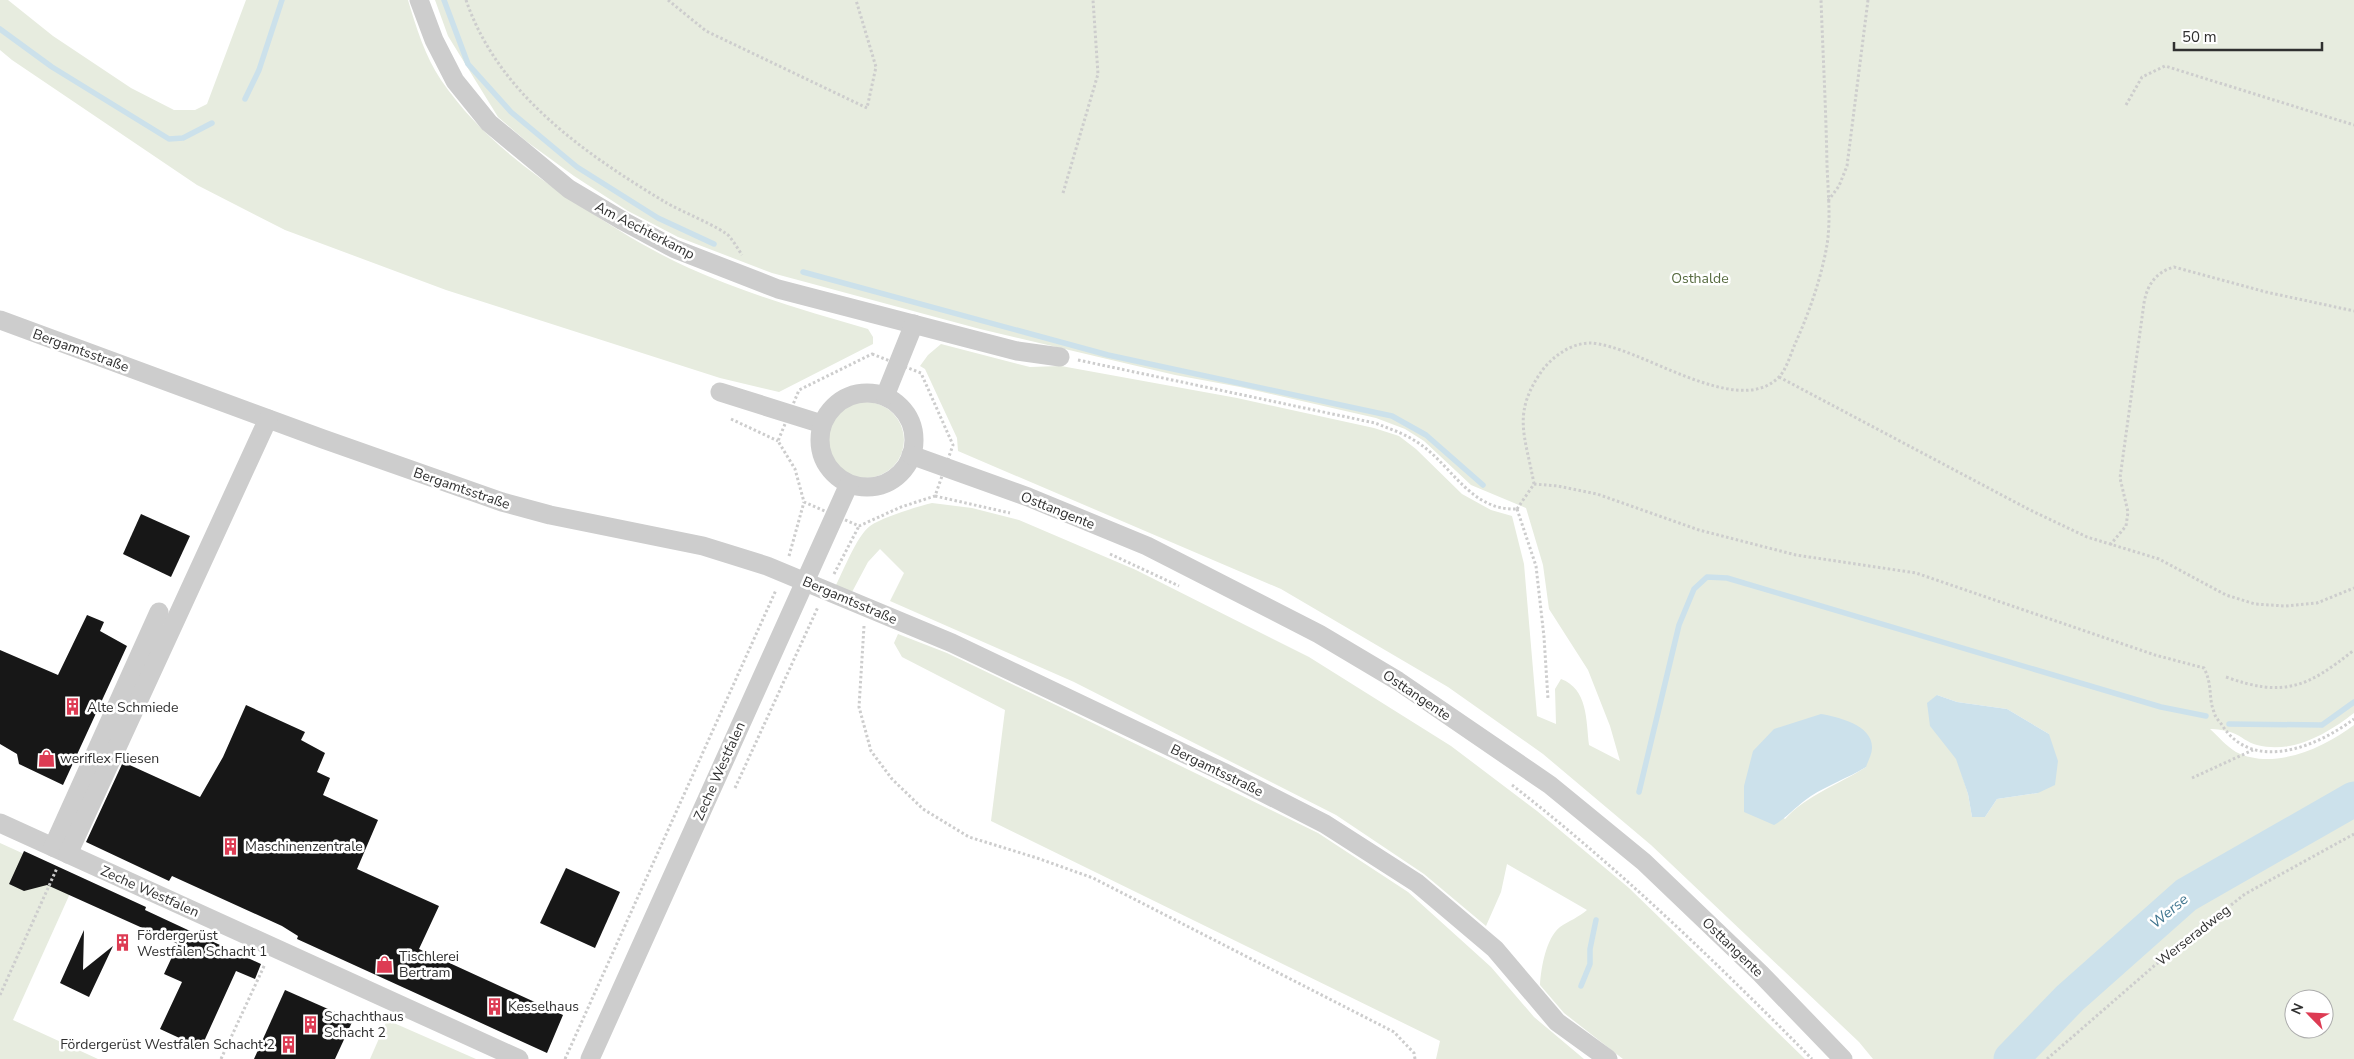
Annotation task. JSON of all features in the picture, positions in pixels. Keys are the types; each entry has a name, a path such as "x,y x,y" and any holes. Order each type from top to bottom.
{"street":[{"name":"Am Aechterkamp","path":"418,0 434,40 455,81 489,123 519,150 570,189 623,221 675,249 778,289 1017,351 1060,357"},
{"name":"Bergamtsstraße","path":"0,320 268,419 502,502 550,515 704,546 784,572 1066,696 1325,824 1417,883 1495,950 1557,1022 1608,1059"},
{"path":"885,396 914,324"},
{"path":"720,392 822,424"},
{"path":"870,393 885,396 897,404 906,414 912,427 914,441 911,455 904,469 893,479 879,486 864,487 849,484 836,476 824,459 819,438 822,424 830,410 841,400 855,394 870,393"},
{"path":"62,851 268,419"},
{"name":"Osttangente","path":"911,455 1028,497 1147,546 1319,634 1398,680 1550,785 1644,862 1760,973 1843,1059"},
{"name":"Zeche Westfalen","path":"590,1059 804,580 849,484"},
{"path":"62,851 159,612"},
{"name":"Zeche Westfalen","path":"0,823 519,1059"}],"path":[{"path":"466,0 482,38 503,72 544,116 581,146 626,178 684,213 728,235 743,256 750,279"},
{"path":"668,0 706,31 867,108 876,67 856,0"},
{"path":"1063,193 1098,74 1093,0"},
{"path":"1517,509 1534,484 1522,432 1522,414 1525,399 1552,358 1570,347 1589,343 1611,347 1705,384 1734,390 1750,390 1766,386 1779,378 1800,333 1818,284 1827,244 1828,202 1821,0"},
{"path":"1828,202 1839,186 1847,166 1868,0"},
{"path":"2126,105 2142,77 2165,66 2354,125"},
{"path":"2110,546 2126,526 2128,512 2120,478 2144,303 2147,289 2155,278 2164,270 2174,267 2266,292 2354,311"},
{"path":"778,441 799,390 872,354 921,372 953,445 935,496"},
{"path":"1060,357 1375,423 1401,433 1422,445 1475,496 1505,509 1517,509"},
{"path":"1779,378 2030,510 2110,546 2137,551 2159,559 2226,595 2254,604 2285,606 2316,603 2354,588"},
{"path":"565,1059 784,572 804,502 795,469 778,441 731,419"},
{"path":"1534,484 1558,486 1597,494 1699,530 1796,555 1916,573 2156,655 2204,668 2209,678 2214,712 2230,738 2254,750 2279,752 2306,746 2334,734 2354,719"},
{"path":"826,589 859,526 901,506 935,496 1011,513"},
{"path":"804,502 859,526"},
{"path":"1517,509 1536,566 1544,637 1548,699"},
{"path":"1102,550 1181,587"},
{"path":"865,606 859,707 871,751 892,779 923,809 969,837 1093,878 1394,1032 1414,1053 1415,1059"},
{"path":"2226,677 2242,683 2289,688 2316,678 2354,650"},
{"path":"2192,778 2254,750"},
{"path":"1510,782 1631,883 1744,990 1812,1059"},
{"name":"Werseradweg","path":"2047,1059 2154,966 2245,894 2354,834"},
{"path":"0,995 62,851"},
{"path":"221,1059 274,946"}],"green space":[{"path":"0,0 8,0 53,36 131,88 174,110 195,110 207,104 246,0 408,0 426,51 441,80 455,99 485,132 537,176 616,229 674,261 755,294 868,329 873,337 873,344 779,392 720,378 446,290 285,230 197,185 12,60 0,50"},
{"name":"Osthalde","path":"435,0 2354,0 2354,713 2321,735 2284,747 2257,745 2236,734 2210,729 2236,752 2250,757 2266,759 2282,758 2313,749 2342,734 2354,725 2354,1059 1873,1059 1859,1042 1651,845 1543,754 1448,687 1281,589 958,451 957,438 925,369 920,366 928,355 941,344 1030,367 1061,366 1237,398 1374,428 1399,436 1416,449 1462,494 1491,510 1512,516 1524,564 1537,716 1556,724 1555,689 1561,679 1570,684 1581,698 1586,716 1589,745 1620,761 1610,726 1588,670 1549,609 1543,565 1526,508 1471,485 1424,441 1405,429 1376,418 1240,387 1175,375 980,329 772,273 678,237 628,211 574,176 526,141 498,117 448,36","holes":["1937,695 1957,702 2007,709 2049,734 2038,793 1997,799 1985,817 1972,817 1968,794","1866,767 1803,803 1785,819 1744,786"]},
{"path":"866,402 880,405 893,413 901,426 904,440 901,454 893,467 880,475 866,478 852,475 839,467 831,454 828,440 831,426 839,413 852,405"},
{"path":"932,503 972,508 1019,520 1136,570 1309,657 1451,746 1537,811 1629,888 1805,1059 1623,1059 1564,1013 1540,985 1543,962 1551,938 1560,927 1587,910 1507,864 1501,892 1486,926 1424,874 1336,815 1074,682 890,601 904,573 880,549 868,562 852,592 835,587 855,546 870,526 891,516"},
{"path":"898,634 947,653 1318,833 1408,892 1491,967 1534,1017 1584,1059 1436,1059 1440,1041 991,821 1005,710 902,657 894,643"},
{"path":"0,843 77,878 13,1020 98,1059 0,1059"},
{"path":"387,1020 476,1059 370,1059"}],"water":[{"path":"1937,695 1957,702 2007,709 2049,734 2058,761 2055,785 2038,793 1997,799 1985,817 1972,817 1968,794 1956,759 1930,726 1927,703"},
{"path":"1821,714 1845,720 1867,733 1871,740 1872,748 1866,767 1811,796 1774,825 1744,812 1744,786 1753,751 1774,729"}],"building":[{"path":"141,514 190,536 171,577 123,554"},
{"name":"Alte Schmiede","path":"87,615 104,622 100,631 127,646 63,785 19,764 17,754 0,744 0,650 58,675"},
{"name":"Maschinenzentrale","path":"246,705 305,732 301,740 325,753 317,772 330,778 323,795 378,820 357,869 439,906 419,949 563,1015 547,1053 297,939 298,936 282,926 172,876 169,881 86,842 123,762 200,797 223,757"},
{"path":"24,851 146,907 145,910 261,964 255,979 236,971 201,1048 160,1029 182,982 164,974 178,944 47,885 24,891 9,884"},
{"path":"566,868 620,892 595,948 540,923"},
{"name":"Fördergerüst Westfalen Schacht 1","path":"84,930 83,970 113,946 89,997 60,983"},
{"name":"Schachthaus Schacht 2","path":"285,990 353,1020 335,1059 254,1059"}],"waterway":[{"path":"245,99 259,70 282,0"},
{"path":"444,0 468,64 511,112 577,167 658,218 714,244"},
{"path":"0,29 52,67 169,139 183,138 212,123"},
{"path":"803,272 1108,355 1392,416 1426,435 1483,485"},
{"path":"1639,792 1679,625 1694,589 1707,577 1727,578 2161,707 2206,716"},
{"path":"2229,724 2322,725 2354,702"},
{"name":"Werse","path":"2011,1059 2070,998 2186,895 2354,799"},
{"path":"1581,986 1590,964 1590,949 1596,920"}],"place":[{"name":"Alte Schmiede","path":"73,707"},
{"name":"weriflex Fliesen","path":"46,758"},
{"name":"Maschinenzentrale","path":"231,846"},
{"name":"Fördergerüst Westfalen Schacht 1","path":"123,943"},
{"name":"Tischlerei Bertram","path":"385,964"},
{"name":"Kesselhaus","path":"494,1006"},
{"name":"Schachthaus Schacht 2","path":"310,1024"},
{"name":"Fördergerüst Westfalen Schacht 2","path":"289,1044"}]}
